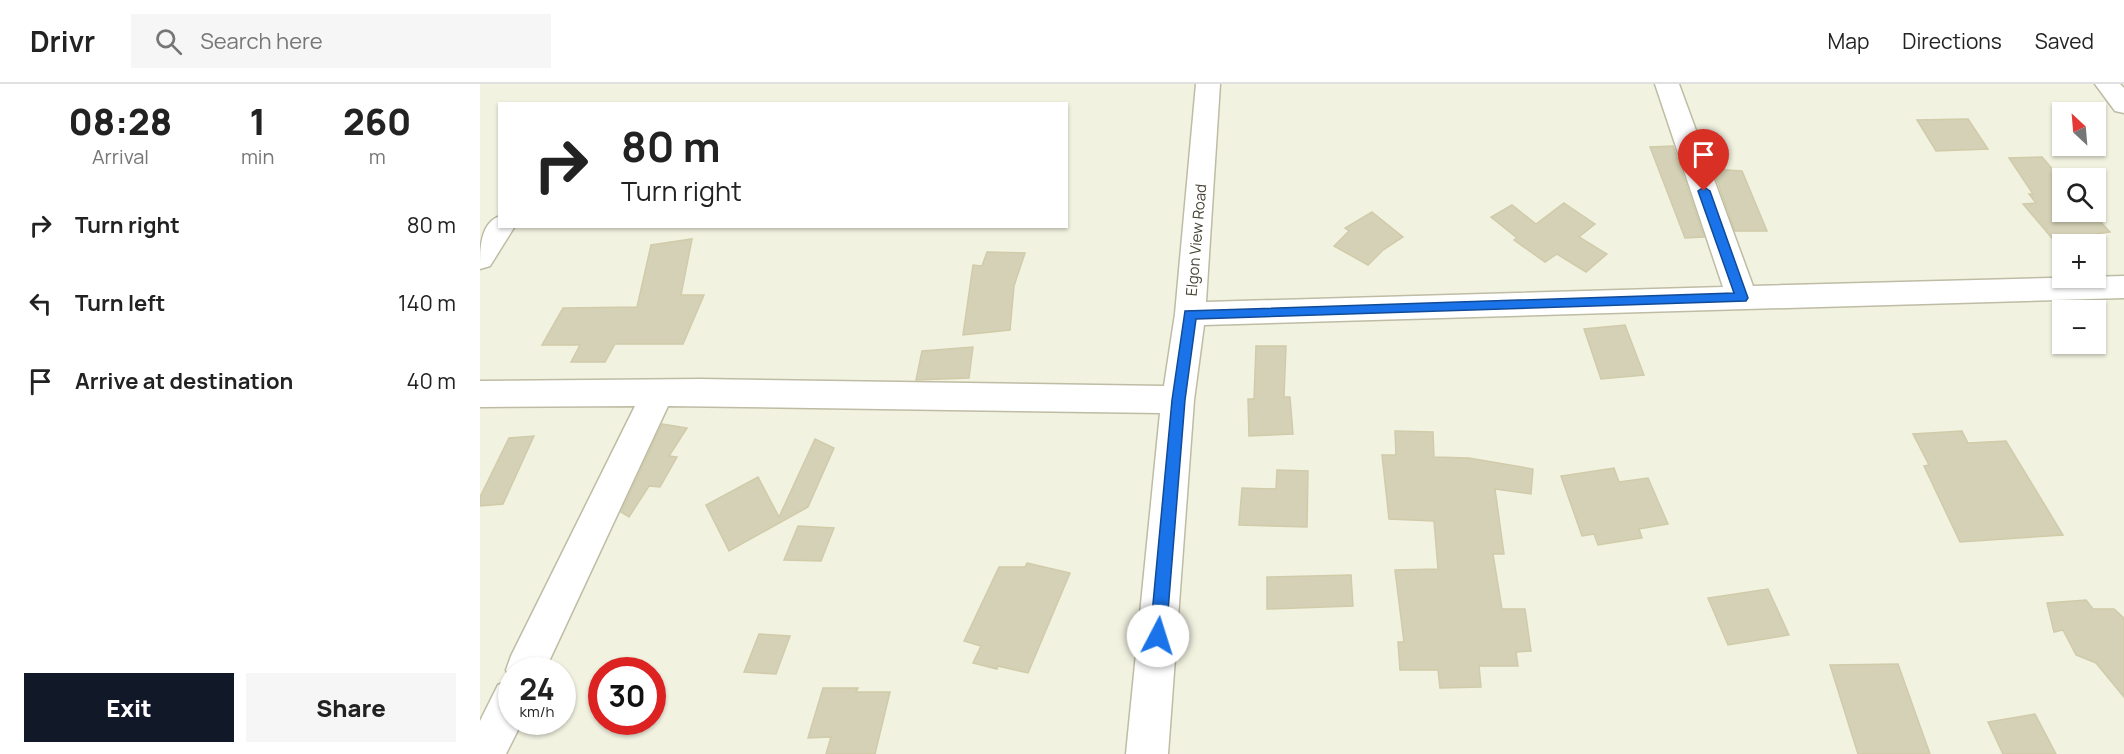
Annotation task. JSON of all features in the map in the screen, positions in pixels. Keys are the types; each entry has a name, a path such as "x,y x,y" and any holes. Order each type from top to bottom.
{"street":[{"name":"Elgon View Road","path":"1147,754 1178,400 1190,314 1208,84"},
{"path":"1667,84 1742,298"},
{"path":"2107,84 2124,105"},
{"path":"480,258 500,228"},
{"path":"1190,314 2124,287"},
{"path":"480,394 658,392 1178,400"},
{"path":"531,657 658,392"},
{"path":"485,754 498,728"}],"building":[{"path":"1968,119 1988,149 1936,151 1917,120"},
{"path":"1673,146 1704,237 1685,238 1650,147"},
{"path":"2042,157 2052,168 2052,222 2100,222 2110,232 2052,234 2052,238 2023,204 2036,203 2029,194 2033,194 2009,158"},
{"path":"1713,169 1742,171 1767,231 1735,231"},
{"path":"1564,203 1595,224 1579,237 1607,254 1586,272 1557,254 1545,262 1514,240 1517,238 1491,217 1512,205 1536,224"},
{"path":"1372,212 1403,237 1383,250 1368,265 1334,246 1349,231 1345,228"},
{"path":"692,239 681,295 704,295 683,344 615,344 605,362 571,362 580,345 542,345 563,308 637,307 651,245"},
{"path":"987,252 1025,253 1014,286 1010,330 963,335 973,265 982,266"},
{"path":"1625,325 1644,375 1601,379 1584,329"},
{"path":"1256,346 1286,346 1284,397 1290,397 1293,434 1249,436 1248,399 1254,399"},
{"path":"973,347 969,378 916,380 922,351"},
{"path":"662,424 687,428 669,456 677,457 660,487 649,486 629,517 621,512"},
{"path":"1395,431 1433,432 1434,457 1469,458 1533,469 1531,494 1495,489 1504,554 1493,554 1502,609 1525,609 1531,651 1516,652 1518,666 1479,666 1481,687 1440,688 1438,670 1400,670 1398,642 1404,642 1395,570 1438,569 1434,521 1389,519 1382,455 1396,455"},
{"path":"1962,431 1968,443 2006,441 2063,535 1960,542 1924,466 1929,465 1913,434"},
{"path":"534,436 503,504 480,506 480,497 509,438"},
{"path":"815,439 834,448 808,507 729,551 706,505 758,477 779,517"},
{"path":"1614,468 1619,482 1648,478 1668,524 1639,529 1642,538 1598,545 1594,534 1582,536 1561,476"},
{"path":"1277,470 1308,471 1307,527 1239,525 1242,488 1276,489"},
{"path":"798,526 834,528 821,561 784,560"},
{"path":"1027,563 1070,573 1028,673 973,663 981,646 964,641 999,567 1025,567"},
{"path":"1351,575 1353,606 1267,609 1267,577"},
{"path":"1768,589 1789,635 1728,645 1708,598"},
{"path":"2086,600 2093,609 2114,609 2124,618 2124,697 2096,663 2076,655 2063,630 2054,632 2047,603"},
{"path":"759,634 790,636 776,674 744,672"},
{"path":"1898,664 1930,754 1858,754 1830,665"},
{"path":"823,688 858,688 856,692 890,692 875,754 826,754 831,737 808,738"},
{"path":"2035,714 2056,754 2003,754 1988,722"}],"route":[{"path":"1158,636 1178,400 1190,314 1742,298 1704,191"}]}
